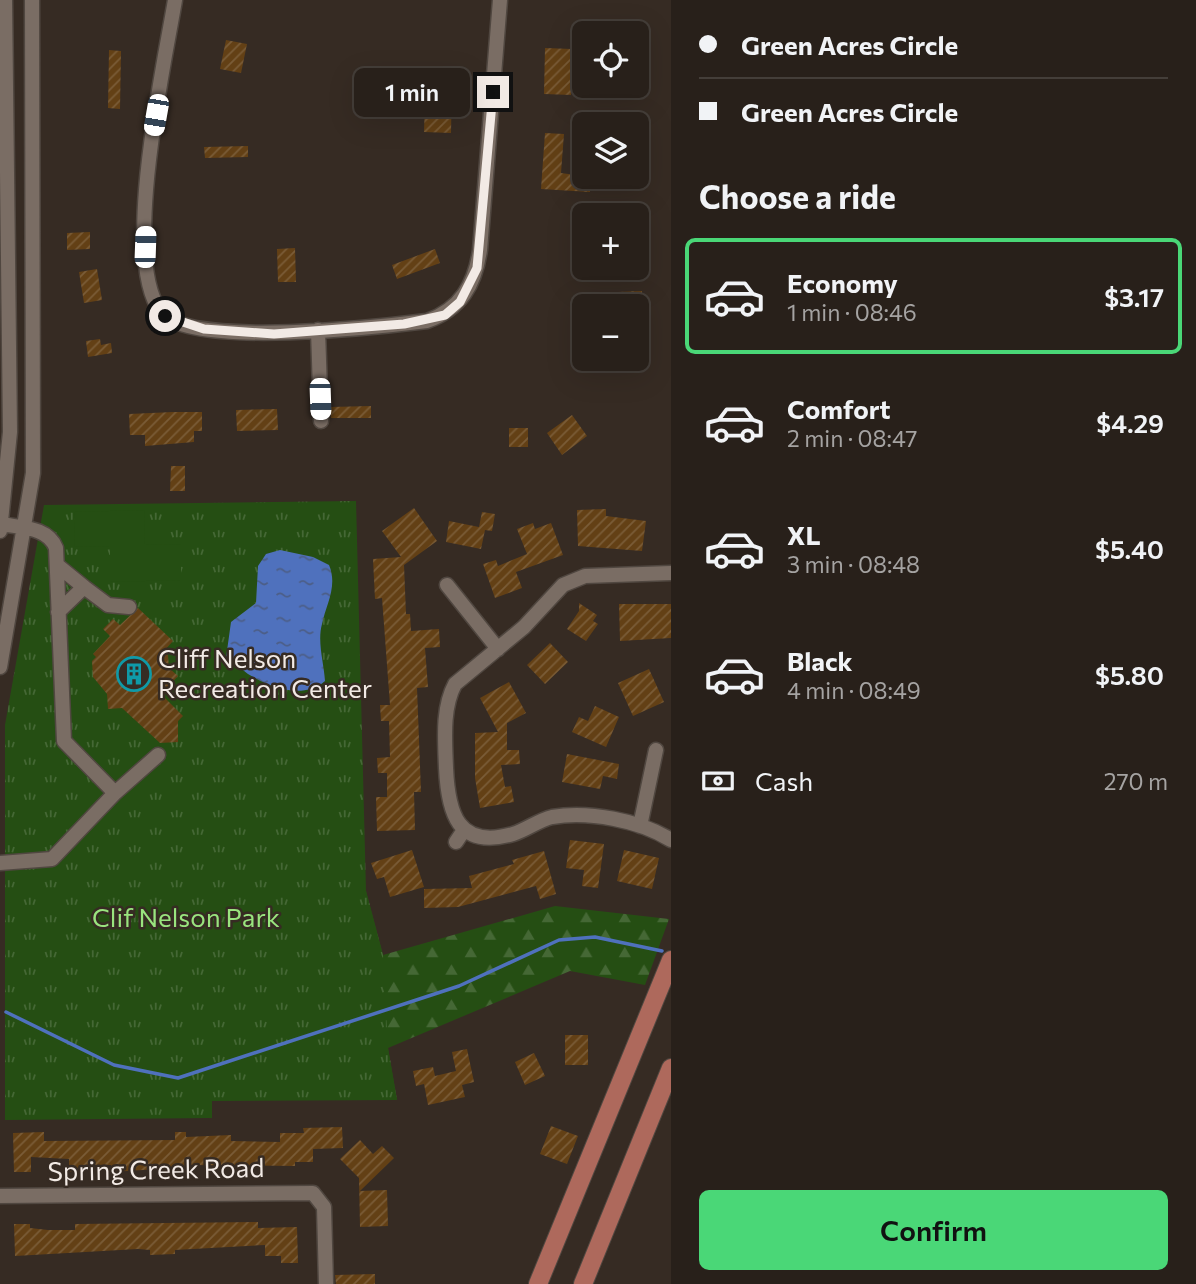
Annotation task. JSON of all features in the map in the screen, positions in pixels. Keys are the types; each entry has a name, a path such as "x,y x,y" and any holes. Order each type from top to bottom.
{"main road":[{"path":"538,1284 671,960"},
{"path":"583,1284 671,1068"}],"street":[{"path":"5,0 10,432 1,527 45,533 53,539 57,565 64,741 115,793"},
{"path":"0,667 26,529 33,473 32,0"},
{"path":"175,0 148,163 145,247 150,286 165,316 204,329 274,334 427,321 445,315 460,302 471,285 480,250 500,0"},
{"path":"318,330 321,422"},
{"path":"57,565 108,606 129,607"},
{"path":"671,573 585,576 563,585 524,627 455,684 449,695 445,732 448,802 460,836 495,837 513,834 550,818 580,816 640,826 671,839"},
{"path":"447,585 498,649"},
{"path":"58,612 84,587"},
{"path":"640,826 656,750"},
{"path":"0,863 52,859 115,793 158,755"},
{"name":"Spring Creek Road","path":"0,1196 313,1193 324,1207 326,1284"}],"green space":[{"name":"Clif Nelson Park","path":"356,501 366,891 383,955 388,1048 397,1100 212,1101 212,1118 5,1120 5,725 44,505"},
{"path":"144,510 145,545 181,544 181,580 110,582 110,546 75,547 74,512"},
{"path":"366,891 383,955 555,906 669,919 645,985 570,971 388,1048 397,1100 78,1014"}],"water":[{"path":"280,550 313,557 329,565 331,573 332,588 320,638 325,681 307,690 287,690 267,684 226,658 231,622 256,603 258,566 266,554"}],"building":[{"path":"226,40 247,44 241,73 220,69"},
{"path":"545,48 572,49 571,95 544,94"},
{"path":"109,50 121,51 120,109 108,108"},
{"path":"437,83 452,83 451,133 424,132 425,98 437,99"},
{"path":"545,133 564,134 561,173 572,175 572,189 590,189 590,192 541,189"},
{"path":"248,146 248,157 205,158 204,147"},
{"path":"90,232 90,249 67,250 67,233"},
{"path":"295,248 296,282 278,282 277,249"},
{"path":"435,249 440,263 397,279 392,265"},
{"path":"97,269 102,300 84,303 79,272"},
{"path":"642,291 642,294 618,294"},
{"path":"100,339 101,345 111,343 112,353 88,357 86,341"},
{"path":"371,406 371,418 331,418 330,407"},
{"path":"277,409 278,430 237,431 236,410"},
{"path":"202,412 202,431 194,431 194,442 145,446 145,435 130,435 129,414"},
{"path":"572,415 587,436 562,455 547,433"},
{"path":"509,428 528,428 528,447 509,447"},
{"path":"171,466 185,466 185,491 170,491"},
{"path":"414,508 437,541 404,565 406,614 410,614 411,631 439,629 440,647 425,648 428,687 417,688 421,792 414,792 415,830 377,831 376,797 387,797 387,773 378,773 377,758 390,757 389,721 381,721 380,705 390,705 382,598 375,599 373,559 401,557 382,531"},
{"path":"606,509 606,516 646,521 642,551 578,546 577,510"},
{"path":"482,512 495,514 492,531 485,530 481,549 446,542 449,521 479,527"},
{"path":"533,523 535,529 551,523 563,555 516,572 522,588 495,598 483,564 496,560 498,566 527,554 517,529"},
{"path":"579,603 597,615 593,621 598,624 586,641 567,629 579,611"},
{"path":"619,604 671,604 671,638 620,641"},
{"name":"Cliff Nelson Recreation Center","path":"138,608 173,641 164,651 168,655 169,668 178,676 161,694 183,716 178,721 178,742 160,743 122,708 108,709 107,694 93,677 92,661 96,657 93,654 110,636 103,629 113,619 120,625"},
{"path":"550,643 568,662 545,684 527,665"},
{"path":"649,669 664,702 633,716 618,683"},
{"path":"509,682 526,713 507,723 507,750 519,750 520,764 501,765 505,787 511,786 514,802 480,808 475,778 475,733 498,732 480,698"},
{"path":"595,706 619,717 606,747 572,732 579,717 588,721"},
{"path":"567,754 619,764 617,779 603,776 600,789 562,782"},
{"path":"570,840 604,844 598,888 582,886 584,870 566,868"},
{"path":"412,850 424,887 390,897 384,877 377,879 371,863"},
{"path":"624,850 659,858 652,889 617,881"},
{"path":"544,851 556,894 540,899 536,886 458,907 424,908 424,889 472,888 469,876 514,864 512,860"},
{"path":"565,1035 588,1035 588,1065 565,1065"},
{"path":"467,1049 474,1082 462,1085 465,1097 428,1105 424,1084 416,1086 413,1071 433,1067 435,1076 456,1071 452,1052"},
{"path":"534,1053 545,1076 525,1085 515,1062"},
{"path":"551,1126 578,1136 567,1164 540,1154"},
{"path":"342,1127 343,1148 313,1149 313,1162 295,1162 295,1166 190,1165 190,1171 175,1171 175,1168 111,1172 111,1165 85,1165 85,1172 69,1172 69,1159 31,1157 31,1172 14,1172 13,1133 44,1132 44,1141 175,1140 175,1132 186,1132 186,1137 231,1135 231,1141 280,1142 280,1133 304,1133 303,1128"},
{"path":"360,1140 373,1154 382,1146 394,1158 360,1191 387,1190 388,1226 360,1227 359,1178 340,1159"},
{"path":"258,1222 258,1228 297,1227 298,1263 281,1263 281,1256 265,1256 265,1245 175,1250 175,1254 150,1255 150,1250 138,1249 15,1256 14,1224 30,1224 30,1228 48,1230 75,1230 75,1224"},
{"path":"375,1274 375,1284 336,1284 335,1275"}],"waterway":[{"path":"6,1012 114,1065 178,1078 459,986 559,940 595,937 662,951"}],"place":[{"name":"Cliff Nelson Recreation Center","path":"134,674"}],"route":[{"path":"165,316 204,329 274,334 404,324 445,315 460,302 471,285 477,268 493,92"}]}
